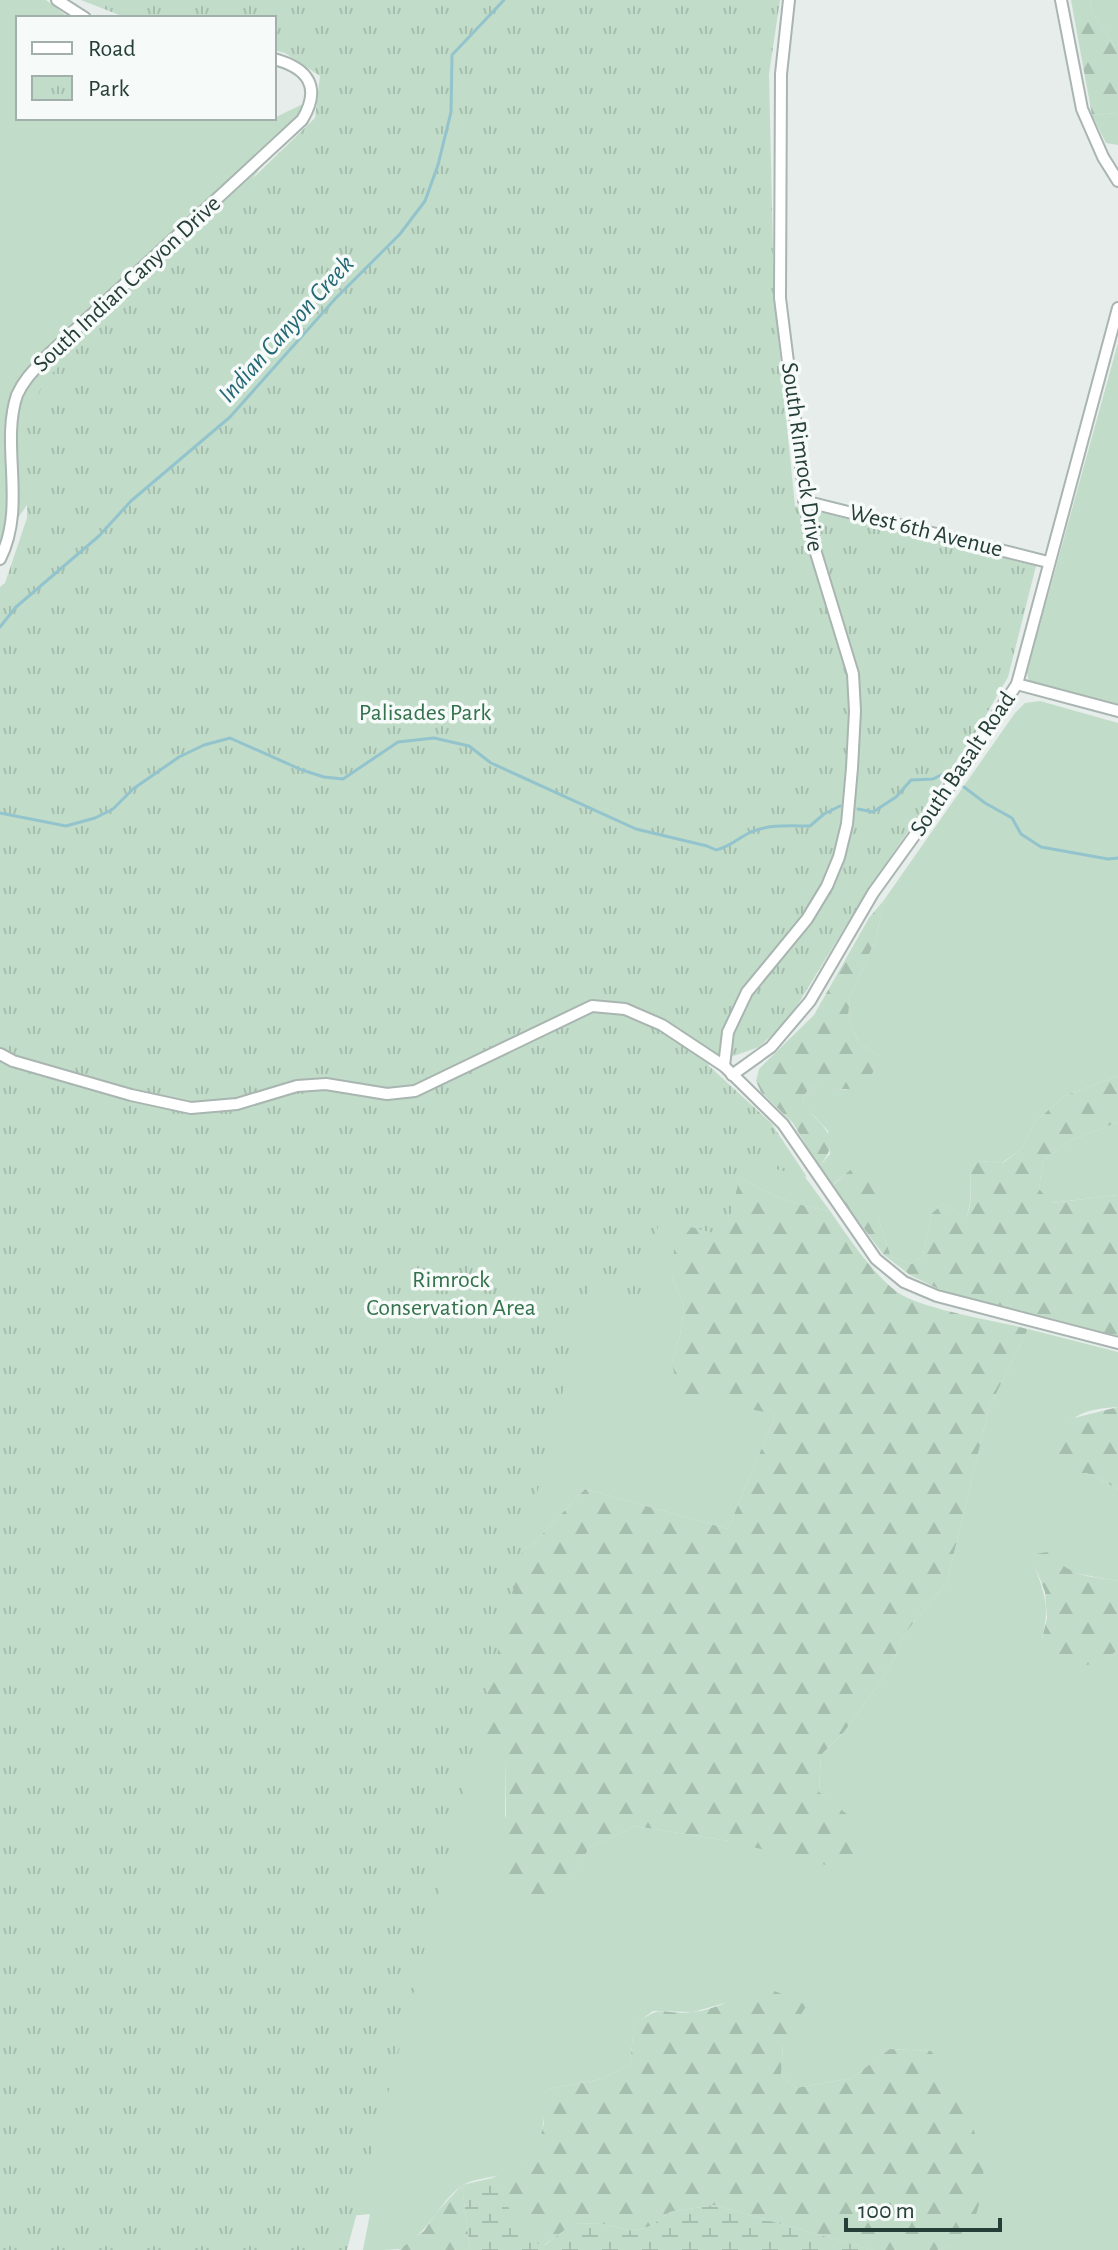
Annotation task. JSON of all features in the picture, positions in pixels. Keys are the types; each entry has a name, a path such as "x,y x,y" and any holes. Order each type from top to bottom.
{"street":[{"path":"57,0 82,16"},
{"name":"South Rimrock Drive","path":"724,1066 728,1032 747,992 807,919 827,886 839,857 847,824 855,711 853,674 816,554 804,501 780,298 781,74 789,0"},
{"path":"1061,0 1082,109 1103,157 1118,181"},
{"name":"South Indian Canyon Drive","path":"0,559 11,524 12,419 23,384 47,356 302,120 312,100 310,83 298,68 276,60"},
{"name":"South Basalt Road","path":"732,1075 771,1047 810,1001 873,893 950,786 1017,684 1118,308"},
{"name":"West 6th Avenue","path":"804,501 1048,562"},
{"path":"1017,684 1118,711"},
{"path":"0,1054 13,1061 87,1082 191,1108 237,1104 297,1086 326,1084 387,1094 415,1091 592,1006 625,1009 662,1025 724,1066 783,1124 876,1259 904,1282 937,1296 1118,1343"}],"green space":[{"path":"0,0 46,0 66,16 16,16 16,120 276,120 276,117 305,103 0,544"},
{"name":"Palisades Park","path":"81,0 780,0 769,74 774,297 795,506 1036,566 1008,677 973,737 869,888 787,1022 759,1047 708,1065 771,1123 807,1177 744,1161 725,1236 660,1219 639,1298 590,1286 347,2250 0,2250 0,587 5,583 27,518 27,424 43,382 315,118 320,76 276,51 276,16 122,16"},
{"path":"1071,0 1090,0 1093,14 1118,50 1118,113 1092,115"},
{"path":"1090,0 1118,0 1118,50 1093,14"},
{"path":"1118,113 1118,145 1106,143 1092,115"},
{"path":"1118,343 1118,706 1034,684 1028,679 1027,672"},
{"path":"1040,701 1118,723 1118,1076 1064,1096 1034,1123 1022,1148 1002,1163 979,1161 970,1168 970,1204 964,1224 955,1211 943,1204 932,1213 923,1255 912,1264 891,1257 880,1224 876,1192 850,1170 831,1186 819,1167 830,1154 828,1131 806,1107 802,1098 811,1086 846,1090 879,1056 859,1043 848,1017 850,996 876,939 884,900 1015,713 1025,703"},
{"path":"884,900 876,939 850,996 848,1017 859,1043 879,1056 875,1069 869,1078 854,1088 811,1086 802,1098 830,1137 827,1155 819,1167 793,1123 761,1092 756,1081 759,1069 814,1015 869,918"},
{"path":"1118,1076 1118,1122 1070,1141 1043,1161 1039,1189 1052,1203 1118,1195 1118,1336 943,1291 910,1275 883,1254 832,1186 850,1170 868,1168 876,1175 880,1224 891,1257 912,1264 923,1255 932,1213 943,1204 955,1211 964,1223 970,1203 970,1168 979,1161 1003,1163 1022,1148 1034,1123 1064,1096"},
{"path":"1118,1122 1118,1195 1051,1203 1039,1189 1043,1161 1070,1141"},
{"name":"Rimrock Conservation Area","path":"769,1128 830,1211 767,1192 711,1159 704,1197 672,1277 684,1307 672,1362 776,1414 728,1529 585,1489 533,1544 493,1562 434,1752 495,1740 505,1758 505,1816 549,1915 589,1848 635,1826 729,1841 853,1820 819,1792 821,1755 844,1732 888,1671 906,1632 947,1582 989,1408 1028,1329 1118,1352 1118,1407 1086,1412 1069,1424 1061,1443 1057,1473 1087,1473 1118,1489 1118,1581 1035,1566 1045,1601 1042,1639 1104,1660 1118,1650 1118,2250 937,2250 951,2245 931,2051 891,2049 852,2078 796,2088 781,2075 783,2043 725,2003 693,2012 653,2011 634,2025 630,2064 602,2079 549,2089 543,2103 541,2134 523,2163 509,2172 460,2187 417,2236 400,2249 363,2250 370,2214 0,2250 0,1449"},
{"path":"711,1159 767,1192 830,1211 860,1254 897,1292 908,1298 940,1309 1028,1329 989,1408 947,1582 906,1632 888,1671 844,1732 821,1755 819,1792 853,1819 864,1859 834,1867 729,1841 635,1826 589,1848 550,1915 521,1907 507,1869 505,1759 495,1741 434,1752 493,1562 533,1544 585,1489 728,1529 776,1414 679,1396 672,1362 684,1307 672,1277 674,1250 705,1209"},
{"path":"1118,1407 1118,1489 1087,1473 1057,1473 1044,1461 1049,1442 1074,1418"},
{"path":"1047,1552 1065,1567 1080,1574 1118,1581 1118,1650 1104,1660 1087,1665 1067,1663 1049,1654 1042,1639 1047,1618 1045,1592 1035,1566 1036,1554"},
{"path":"763,1986 807,2005 783,2043 781,2075 796,2088 852,2078 890,2049 931,2051 962,2092 980,2150 985,2184 975,2218 951,2245 937,2250 873,2250 713,2205 670,2212 651,2226 633,2231 603,2224 575,2223 544,2245 527,2242 492,2178 521,2165 541,2134 544,2123 541,2101 549,2089 602,2079 630,2064 634,2025 652,2014 702,2011"},
{"path":"492,2178 528,2242 545,2245 574,2223 603,2224 633,2231 651,2226 670,2212 713,2205 873,2250 470,2250 462,2185"},
{"path":"462,2185 470,2250 399,2250 424,2231"}],"waterway":[{"name":"Indian Canyon Creek","path":"0,627 16,607 99,536 131,501 230,417 335,299 400,234 425,201 438,165 451,112 452,55 504,0"},
{"path":"0,813 66,826 95,818 113,809 133,789 179,757 204,745 230,738 302,770 343,779 398,742 434,738 469,746 491,763 636,829 716,850 758,829 810,826 840,806"},
{"path":"858,809 873,812 896,797 911,780 933,779 943,774"},
{"path":"964,787 1012,818 1021,834 1041,847 1108,859 1118,858"}]}
